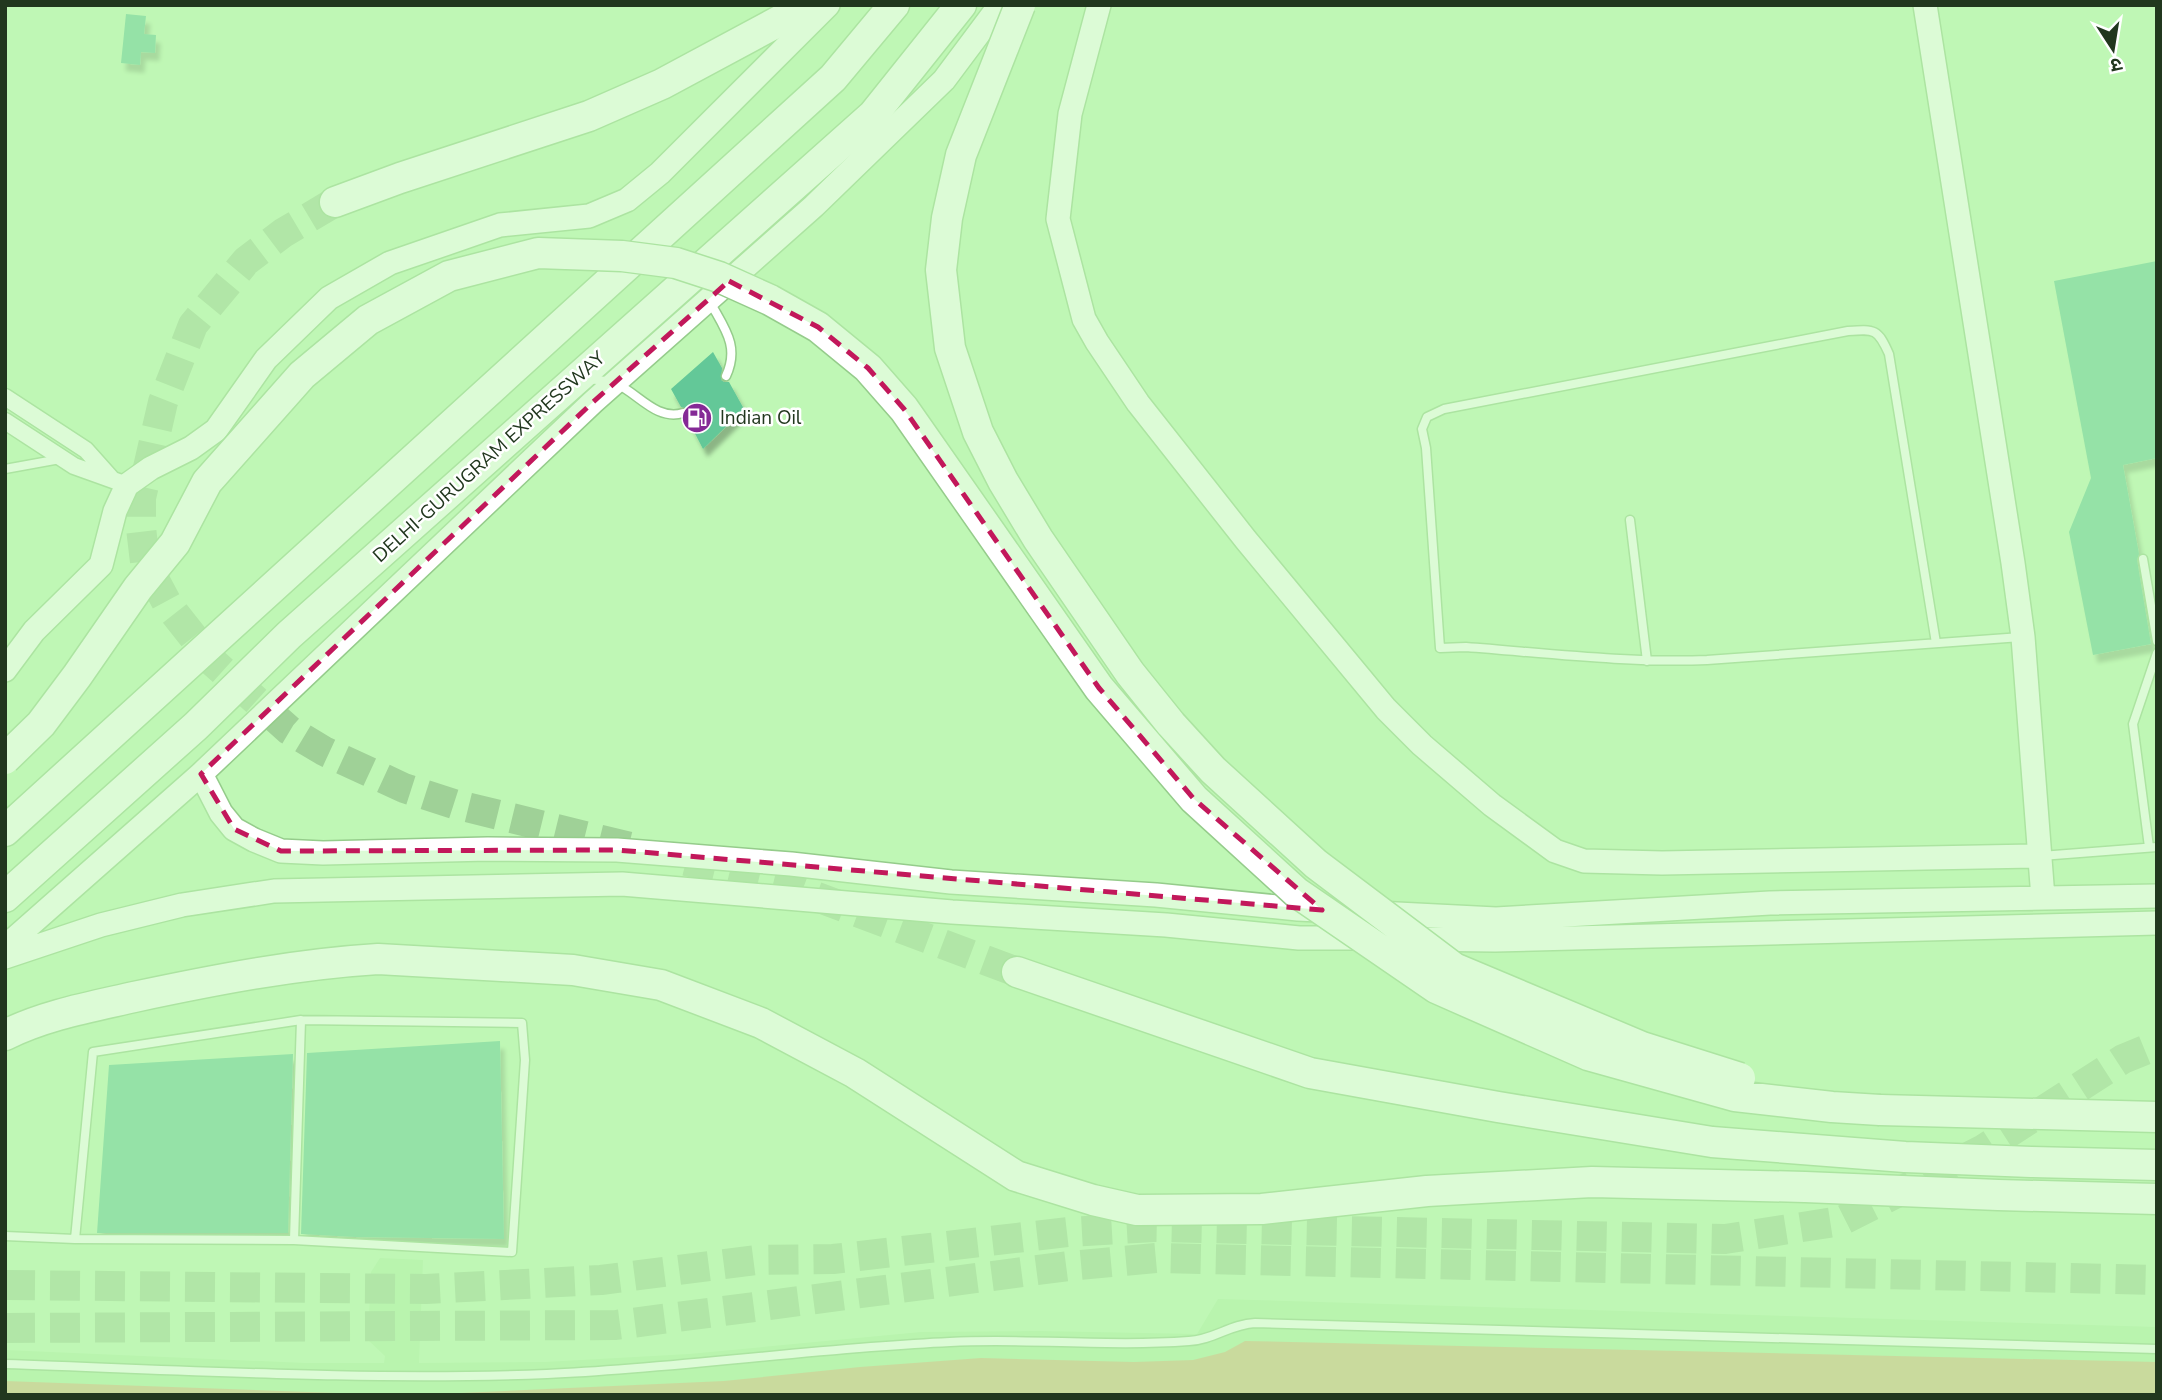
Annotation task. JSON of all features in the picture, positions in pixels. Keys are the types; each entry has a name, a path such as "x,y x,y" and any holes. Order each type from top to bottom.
{"highway":[{"path":"335,202 589,116 662,84 809,5"},
{"path":"5,831 834,78 894,5"},
{"name":"DELHI-GURUGRAM EXPRESSWAY","path":"5,897 196,726 289,635 873,115 961,5"},
{"path":"1020,5 961,155 947,218 941,270 948,336 978,432 1003,481 1038,539 1130,673 1213,770 1316,864 1454,968 1642,1047 1832,1107"},
{"path":"5,759 41,724 78,676 138,587 175,543 207,482 302,375 368,320 449,276 538,253 622,256 676,263 719,276 806,320 868,368 904,408 1100,688 1195,799 1296,892 1436,988 1588,1055 1735,1096 1880,1110 2157,1117"},
{"path":"5,1035 23,1026 143,995 347,961 378,959 573,970 661,985 761,1023 855,1073 1016,1176 1137,1210 1262,1209 1427,1191 1592,1182 2157,1199"},
{"path":"1017,972 1310,1073 1498,1107 1712,1142 1905,1157 2157,1165"}],"main road":[{"path":"5,670 34,631 101,565 120,482 191,448 216,430 266,359 329,298 390,263 500,225 589,216 627,200 660,173 828,5"},
{"path":"5,947 201,774 614,383 814,206 944,80 1000,5"},
{"path":"1099,5 1070,114 1058,219 1084,319 1138,403 1246,540 1386,709 1422,745 1492,805 1555,851 1584,862 2040,856"},
{"path":"1926,5 2023,637 2043,898"},
{"path":"201,774 221,813 234,829 281,851 323,853 617,850 791,864 951,883 1156,895 1298,909 1496,919 1770,904 2157,896"},
{"path":"5,957 101,925 182,905 274,891 622,884 952,912 1166,925 1299,937 1495,940 2157,923"}],"street":[{"path":"5,397 86,450 120,482"},
{"path":"5,421 74,466 120,482"}],"lane":[{"path":"709,299 731,341 732,361 726,376"},
{"path":"1936,643 1889,354 1881,337 1868,329 1444,410 1427,417 1422,429 1426,448 1440,648 1466,647 1647,661 1707,660 2023,637"},
{"path":"577,378 614,383 663,413 684,413"},
{"path":"5,469 63,458"},
{"path":"1630,520 1647,661"},
{"path":"2143,559 2157,641"},
{"path":"2040,856 2153,847 2133,724 2157,653"},
{"path":"294,1240 301,1020"},
{"path":"5,1236 75,1239 294,1240 512,1252 525,1060 522,1023 301,1020 93,1052 75,1239"},
{"path":"5,1364 386,1376 547,1374 687,1365 937,1343 1000,1340 1142,1343 1193,1341 1212,1337 1238,1325 1255,1323 2157,1349"}],"highlighted area":[{"path":"729,281 818,327 868,368 904,409 1099,688 1194,799 1322,910 617,850 281,851 234,829 201,774 593,402"}],"shaded area":[{"path":"380,1258 423,1260 419,1363 545,1362 689,1354 921,1332 1197,1334 1218,1299 2157,1327 2157,1395 5,1395 5,1350 305,1363 384,1363 385,1356 368,1340 371,1272"},
{"path":"1245,1341 2157,1362 2157,1395 5,1395 5,1381 336,1393 460,1393 724,1381 981,1358 1134,1362 1193,1360 1225,1352"}],"building":[{"path":"126,14 146,16 144,34 156,35 155,53 141,52 140,65 121,63"},
{"path":"2157,261 2157,458 2123,465 2151,644 2093,655 2069,532 2091,478 2054,281"},
{"path":"713,352 722,368 721,380 729,382 744,409 703,449 687,418 689,410 681,407 671,389"},
{"path":"500,1041 504,1239 301,1234 307,1053"},
{"path":"293,1054 288,1233 97,1233 109,1065"}],"tunnel":[{"path":"335,202 283,233 246,261 193,325 163,402 141,498 145,562 168,605 213,662 289,730 324,751 404,788 454,804 634,848"},
{"path":"686,861 785,885 1017,972"},
{"path":"5,1285 426,1289 601,1280 756,1260 833,1259 1068,1232 1155,1227 1725,1239 1841,1221 1982,1150 2123,1059 2157,1045"},
{"path":"5,1328 616,1325 1069,1266 1156,1258 2157,1280"}],"place":[{"name":"Indian Oil","path":"697,418"}]}
